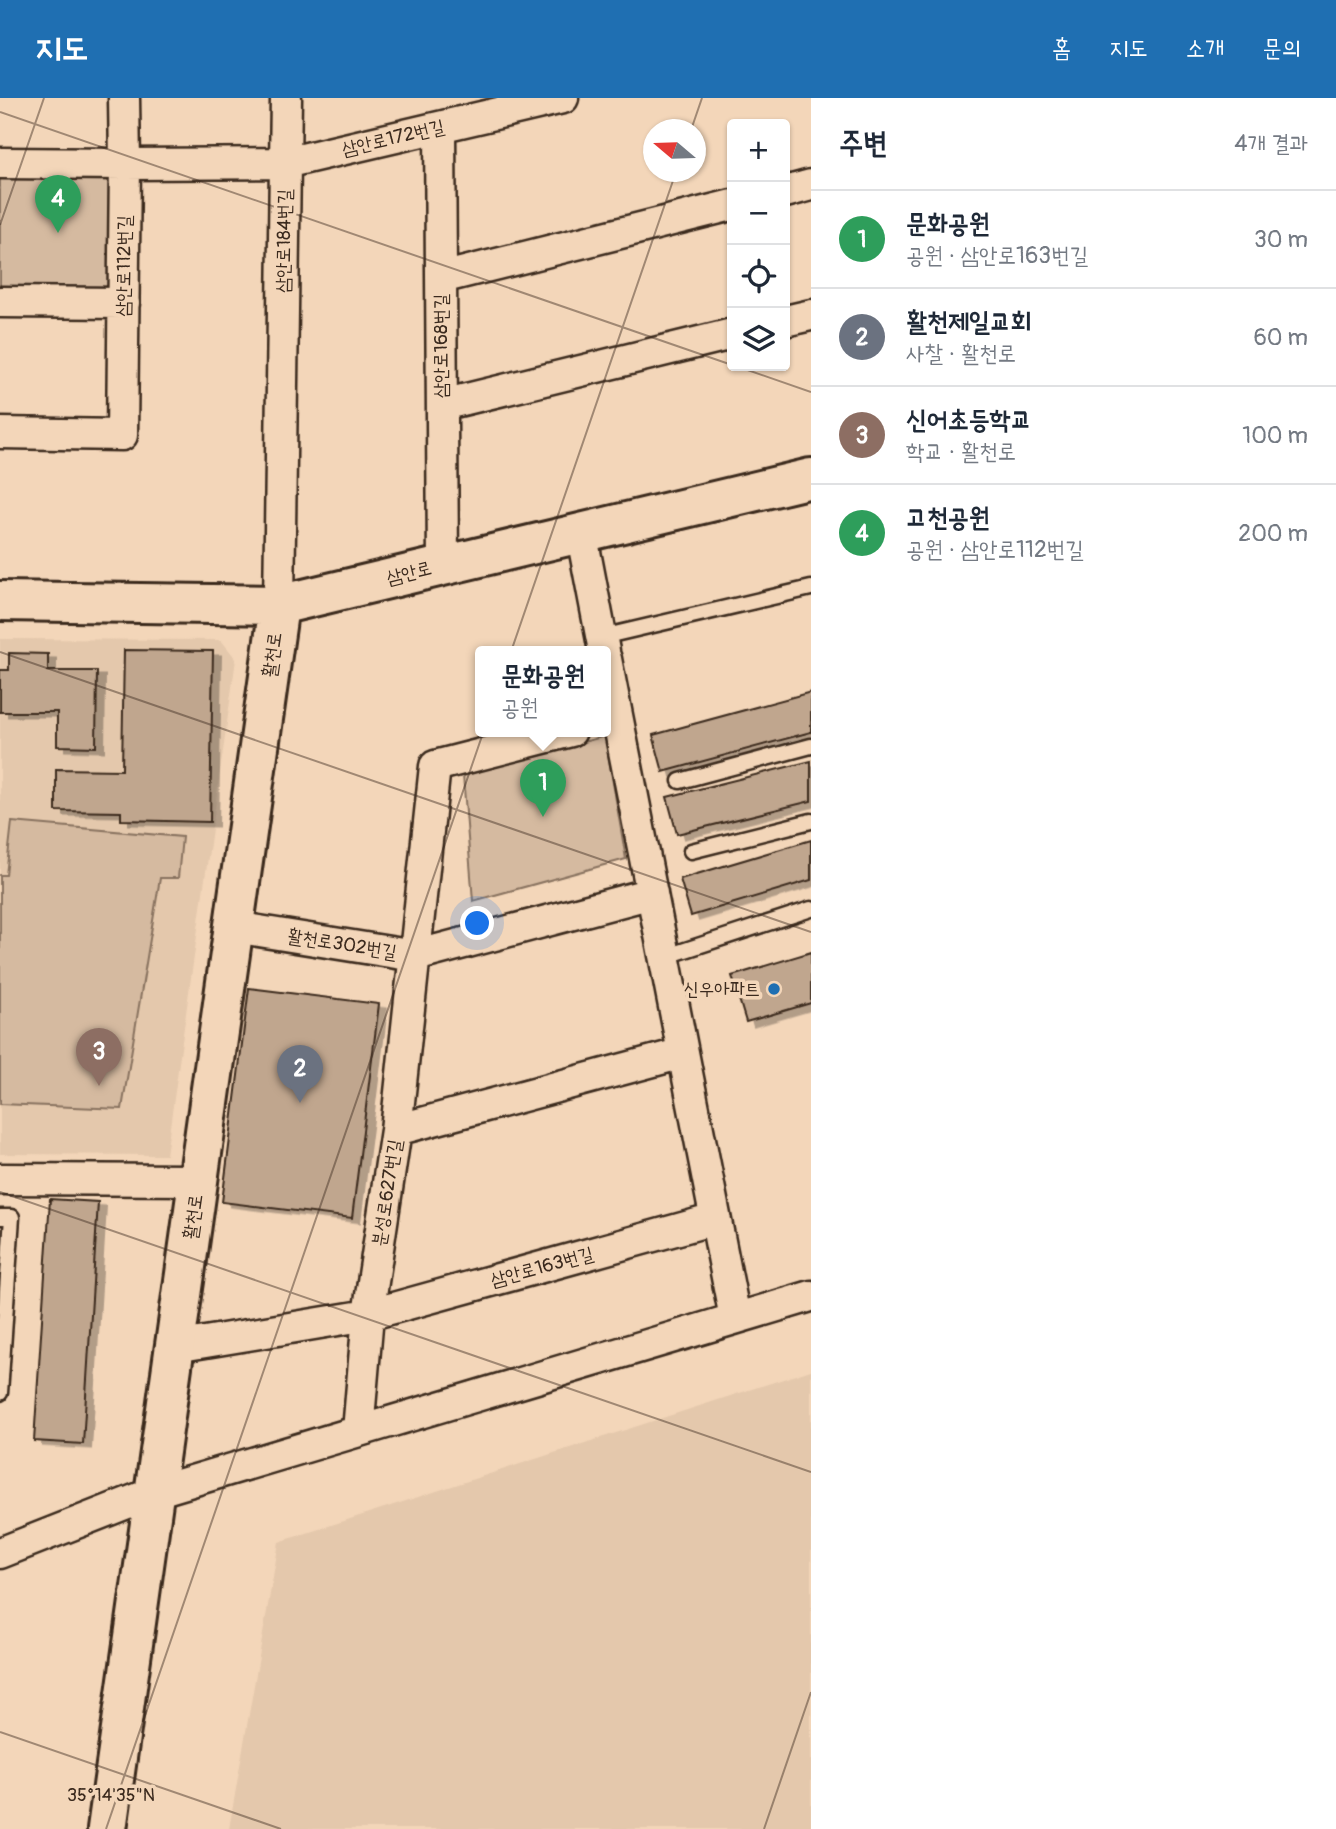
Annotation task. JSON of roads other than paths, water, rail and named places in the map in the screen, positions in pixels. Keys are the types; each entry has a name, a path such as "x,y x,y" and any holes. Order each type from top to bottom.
{"street":[{"name":"삼안로112번길","path":"0,433 122,435 124,98"},
{"path":"285,163 286,98"},
{"name":"삼안로172번길","path":"285,163 563,98"},
{"name":"삼안로168번길","path":"440,128 443,565"},
{"name":"삼안로184번길","path":"0,163 285,163 279,605"},
{"path":"790,191 811,185"},
{"path":"441,278 727,206"},
{"path":"0,302 124,303"},
{"path":"790,320 811,315"},
{"path":"442,405 727,335"},
{"name":"삼안로","path":"0,601 279,605 811,478"},
{"path":"581,531 603,646"},
{"name":"활천로","path":"107,1829 279,605"},
{"path":"612,721 652,893 734,1318"},
{"path":"415,956 435,766 548,737"},
{"name":"활천로302번길","path":"234,927 415,956 652,893"},
{"name":"분성로627번길","path":"358,1431 368,1315 396,1130 415,956"},
{"path":"396,1130 683,1053"},
{"path":"0,1179 198,1180"},
{"name":"삼안로163번길","path":"175,1347 368,1315 715,1219"},
{"path":"0,1553 155,1492 811,1296"}],"lane":[{"path":"611,647 811,588"},
{"path":"680,781 811,746"},
{"path":"691,851 811,821"},
{"path":"664,957 811,909"},
{"path":"0,1217 12,1217 0,1393"}],"place":[{"name":"고천공원","path":"58,233"},
{"name":"문화공원","path":"543,817"},
{"name":"신우아파트","path":"774,989"},
{"name":"신어초등학교","path":"99,1086"},
{"name":"활천제일교회","path":"300,1103"}]}
